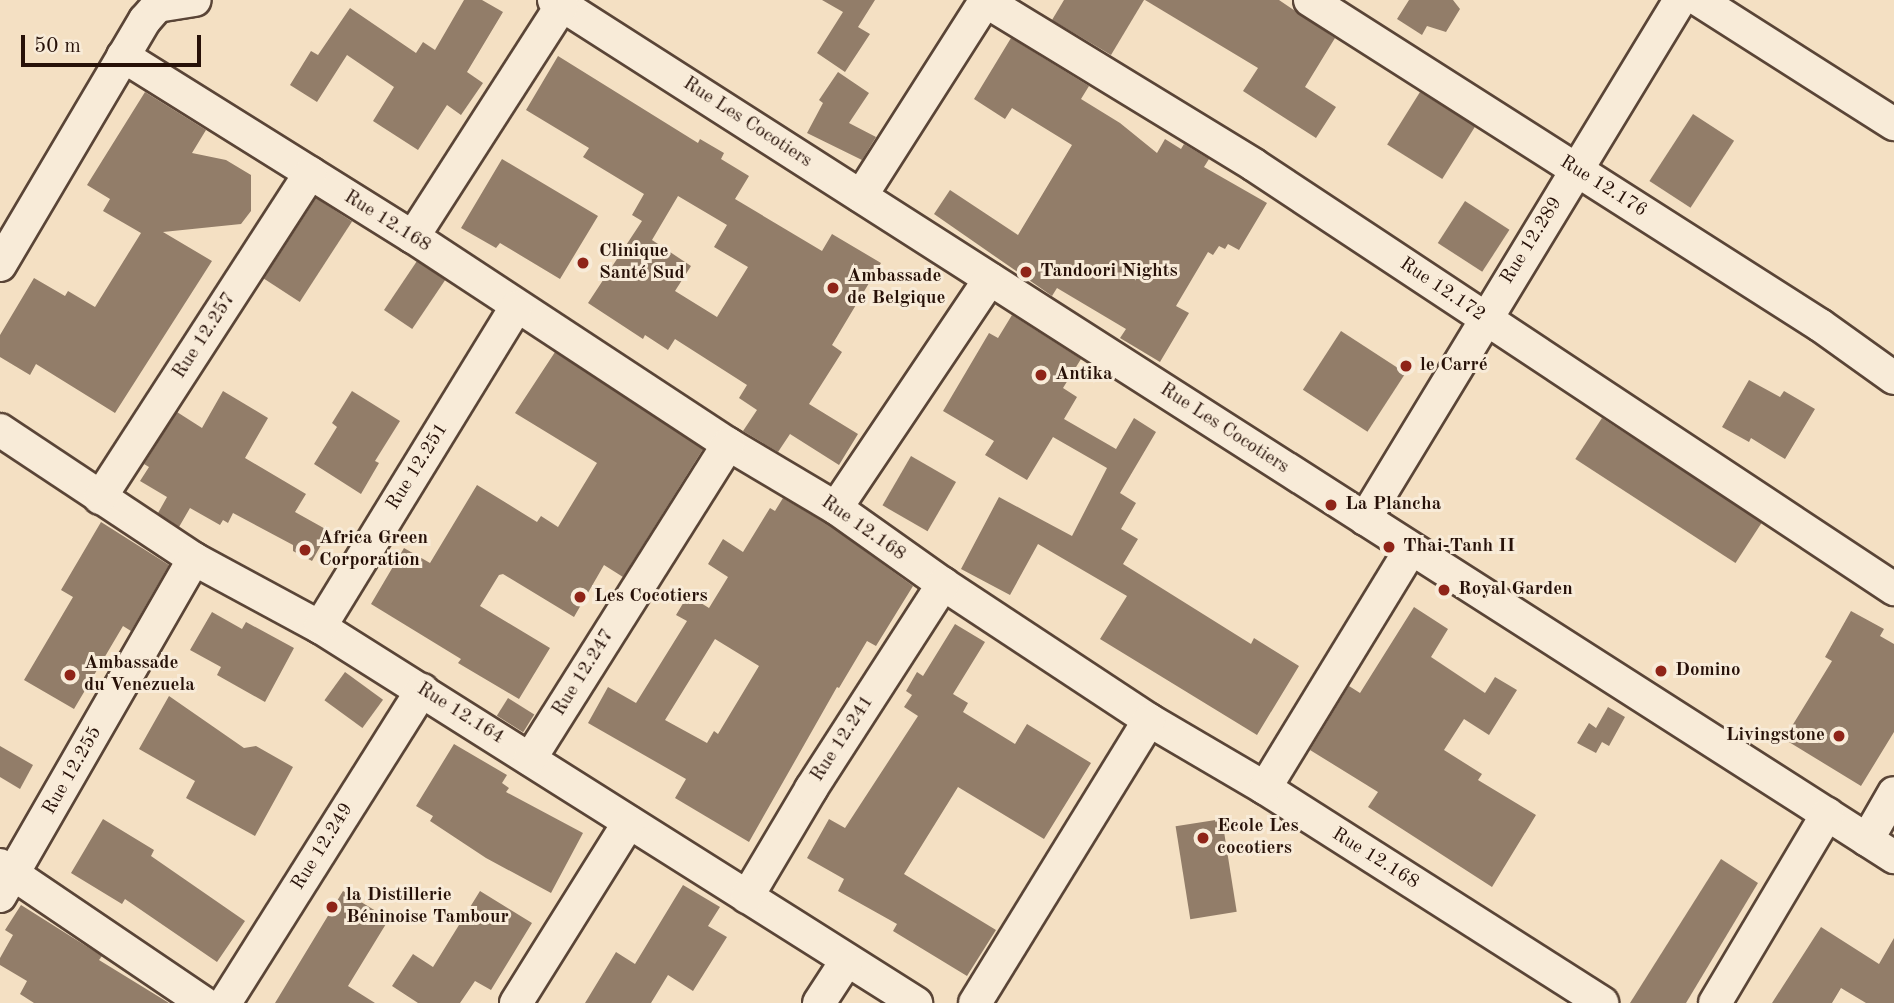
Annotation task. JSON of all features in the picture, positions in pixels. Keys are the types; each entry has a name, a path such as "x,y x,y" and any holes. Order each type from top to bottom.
{"street":[{"path":"0,265 123,56 157,6 195,0"},
{"path":"861,196 985,0"},
{"name":"Rue 12.172","path":"985,0 1254,165 1894,589"},
{"name":"Rue 12.176","path":"1310,0 1820,325 1894,378"},
{"name":"Rue 12.289","path":"1365,519 1484,318 1679,0"},
{"path":"1699,0 1894,124"},
{"path":"413,237 558,2"},
{"name":"Rue Les Cocotiers","path":"558,2 1894,857"},
{"name":"Rue 12.168","path":"123,56 413,237 728,444 836,508 943,584 1149,720 1265,788 1602,1003"},
{"name":"Rue 12.257","path":"100,498 310,173"},
{"path":"836,508 990,279"},
{"name":"Rue 12.251","path":"320,626 516,307"},
{"name":"Rue 12.164","path":"0,430 194,559 320,626 916,1003"},
{"name":"Rue 12.247","path":"530,759 728,444"},
{"path":"1265,788 1411,549"},
{"name":"Rue 12.255","path":"5,878 194,559"},
{"name":"Rue 12.241","path":"747,897 811,789 943,584"},
{"name":"Rue 12.249","path":"225,1003 422,690"},
{"path":"975,1003 1149,720"},
{"path":"1867,840 1894,793"},
{"path":"1715,1003 1827,814"},
{"path":"516,1003 629,822"},
{"path":"5,878 204,1003"},
{"path":"819,1003 847,960"}],"building":[{"path":"464,0 482,0 503,12 467,72 483,83 461,115 447,105 418,150 373,121 394,87 347,55 317,102 290,85 311,51 318,55 350,8 416,53 423,42 435,50"},
{"path":"822,0 875,0 858,27 870,34 845,72 817,53 843,12"},
{"path":"1064,0 1144,0 1111,55 1052,20"},
{"path":"1145,0 1279,0 1335,38 1305,87 1336,107 1316,138 1243,91 1258,68"},
{"path":"1409,0 1453,0 1460,9 1446,32 1427,26 1422,35 1397,19"},
{"path":"1011,38 1089,86 1081,99 1120,123 1157,153 1165,139 1181,149 1184,144 1209,159 1204,167 1267,203 1239,250 1228,244 1225,249 1219,246 1213,255 1208,252 1176,306 1189,313 1160,362 1120,338 1126,329 1057,288 1052,296 934,214 950,190 1018,235 1072,145 1012,108 1005,119 974,99"},
{"path":"558,56 698,143 700,139 724,153 721,159 749,176 735,199 822,251 832,234 881,263 832,345 842,352 809,404 858,434 839,465 790,434 778,452 743,431 757,410 739,398 747,385 675,339 668,350 645,335 643,339 588,303 642,221 632,215 644,194 583,157 589,148 526,110","holes":["678,196 727,225 714,247 748,267 717,317 675,291 691,266 652,240"]},
{"path":"838,72 869,93 849,123 876,137 862,160 807,133 823,103 819,100"},
{"path":"145,92 206,130 192,153 226,160 251,175 251,211 241,224 163,232 212,261 115,413 36,364 30,375 0,357 0,335 34,278 65,296 68,291 95,307 141,233 103,211 110,199 87,185"},
{"path":"1420,92 1475,126 1442,179 1387,145"},
{"path":"1693,114 1734,141 1691,208 1649,181"},
{"path":"502,159 598,216 560,279 500,243 496,248 461,228"},
{"path":"316,198 352,221 300,302 264,279"},
{"path":"1465,201 1509,230 1482,272 1438,243"},
{"path":"417,261 445,280 412,329 384,310"},
{"path":"1012,315 1081,359 1063,388 1077,397 1064,419 1116,449 1134,418 1156,432 1120,493 1136,503 1121,529 1138,539 1123,564 1251,644 1254,638 1299,666 1257,735 1100,639 1127,596 1038,544 1010,595 961,569 999,497 1072,536 1107,468 1053,437 1027,480 985,455 994,441 943,411 989,333 998,338"},
{"path":"1341,331 1406,373 1367,432 1303,390"},
{"path":"555,352 703,449 623,577 604,565 574,617 503,574 499,575 480,606 550,648 519,699 458,663 461,659 371,604 404,548 430,563 477,485 537,522 541,516 558,527 597,463 515,413"},
{"path":"1749,380 1780,397 1784,391 1815,409 1785,459 1751,438 1749,442 1722,427"},
{"path":"223,391 268,418 245,458 306,494 295,512 329,531 312,561 293,551 293,545 233,513 228,523 223,520 220,525 190,508 179,527 158,513 167,497 140,481 149,467 144,464 177,412 202,428"},
{"path":"352,391 400,421 375,461 379,463 361,494 314,464 337,427 332,423"},
{"path":"1602,418 1762,522 1735,563 1575,459"},
{"path":"911,456 956,482 928,531 883,505"},
{"path":"783,498 829,525 913,586 876,646 867,641 839,688 837,687 749,842 675,798 686,779 588,723 608,687 636,703 687,621 676,615 688,595 709,608 728,577 708,564 723,539 743,552 770,508 775,511","holes":["715,639 759,666 718,734 714,731 707,743 665,720"]},
{"path":"101,522 169,565 131,631 123,626 74,709 24,680 73,597 61,590"},
{"path":"1414,607 1448,629 1431,657 1485,693 1495,677 1517,690 1489,735 1464,719 1444,750 1482,774 1478,780 1536,815 1492,887 1368,807 1378,792 1310,750 1349,686 1360,693"},
{"path":"1851,611 1884,629 1880,636 1894,644 1894,732 1861,786 1784,739 1832,661 1825,657"},
{"path":"212,612 242,629 246,622 294,648 265,702 217,675 221,667 190,650"},
{"path":"955,624 985,642 953,694 968,703 963,712 1015,744 1027,724 1091,763 1044,839 958,787 904,874 996,930 967,976 893,931 897,924 838,891 844,879 807,858 829,819 845,828 918,716 904,707 912,695 906,691 917,672 923,676"},
{"path":"345,672 383,700 362,728 324,700"},
{"path":"169,696 244,748 256,746 293,767 255,836 186,798 195,781 139,749"},
{"path":"508,698 534,714 523,732 497,716"},
{"path":"1608,707 1625,717 1609,746 1602,742 1596,753 1577,743 1589,723 1596,728"},
{"path":"454,744 507,775 502,783 509,788 506,792 583,833 551,893 486,858 430,821 433,816 416,806"},
{"path":"0,746 33,765 20,789 0,777"},
{"path":"103,819 154,850 151,856 245,921 217,962 125,899 122,904 71,873"},
{"path":"1222,819 1237,912 1190,919 1176,826"},
{"path":"1721,859 1758,883 1686,1003 1630,1003"},
{"path":"683,885 720,907 708,926 727,937 693,991 668,975 651,1003 585,1003 616,952 635,964"},
{"path":"343,891 389,919 348,986 375,1003 275,1003"},
{"path":"480,891 532,923 491,990 475,981 460,1003 418,1003 392,986 413,954 433,967"},
{"path":"21,905 102,956 99,960 169,1003 34,1003 20,994 27,981 0,965 0,958 13,935 5,930"},
{"path":"1821,927 1879,964 1894,938 1894,1003 1866,1003 1841,988 1832,1003 1772,1003"}],"place":[{"name":"Clinique Santé Sud","path":"583,263"},
{"name":"Tandoori Nights","path":"1026,272"},
{"name":"Ambassade de Belgique","path":"833,288"},
{"name":"le Carré","path":"1406,366"},
{"name":"Antika","path":"1041,375"},
{"name":"La Plancha","path":"1331,505"},
{"name":"Thai-Tanh II","path":"1389,547"},
{"name":"Africa Green Corporation","path":"305,550"},
{"name":"Royal Garden","path":"1444,590"},
{"name":"Les Cocotiers","path":"580,597"},
{"name":"Domino","path":"1661,671"},
{"name":"Ambassade du Venezuela","path":"70,675"},
{"name":"Livingstone","path":"1839,736"},
{"name":"Ecole Les cocotiers","path":"1203,838"},
{"name":"la Distillerie Béninoise Tambour","path":"332,907"}]}
